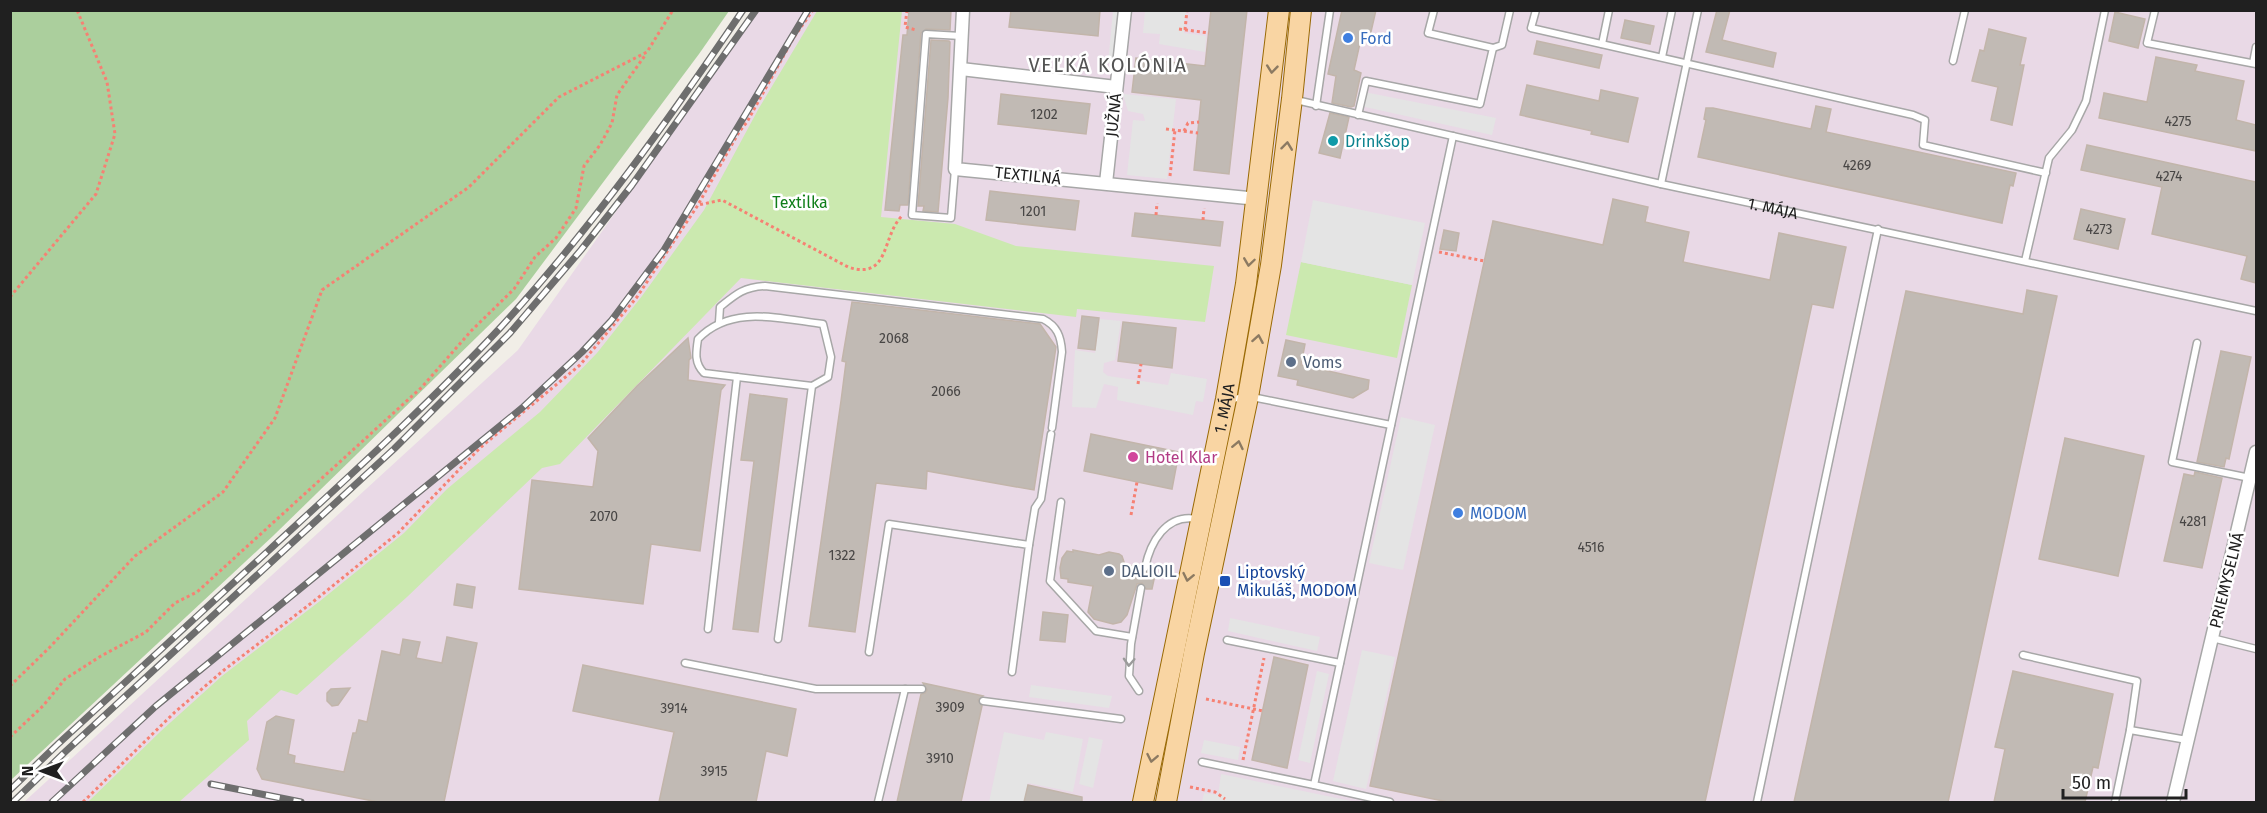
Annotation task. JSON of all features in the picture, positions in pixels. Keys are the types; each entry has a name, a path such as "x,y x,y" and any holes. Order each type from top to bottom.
{"main road":[{"name":"1. MÁJA","path":"1143,802 1226,399 1246,284 1258,200 1279,10"},
{"name":"1. MÁJA","path":"1166,802 1248,397 1272,254 1301,10"}],"street":[{"path":"955,169 963,10"},
{"name":"JUŽNÁ","path":"1106,183 1125,10"},
{"path":"960,69 1116,87"},
{"name":"TEXTILNÁ","path":"955,169 1258,200"},
{"name":"PRIEMYSELNÁ","path":"2173,802 2256,452"}],"lane":[{"path":"1316,106 1330,10"},
{"path":"1434,10 1428,33 1493,48 1502,45 1510,10"},
{"path":"1536,10 1532,28 1913,115 1925,120 1923,146 2046,172"},
{"path":"1602,44 1609,10"},
{"path":"1662,57 1672,10"},
{"path":"1661,184 1698,10"},
{"path":"1953,62 1965,10"},
{"path":"2025,261 2049,158 2072,130 2086,101 2105,10"},
{"path":"2155,10 2147,43 2255,64 2256,47"},
{"path":"955,169 951,218 912,215 926,34 961,36"},
{"path":"1358,116 1366,81 1480,104 1493,48"},
{"name":"1. MÁJA","path":"1292,99 1661,184 2256,311"},
{"path":"1314,785 1453,136"},
{"path":"1757,802 1878,229"},
{"path":"719,322 720,307 736,294 750,287 765,286 1043,319 1051,323 1058,331 1062,352 1041,499 1035,508 1029,545 1012,672"},
{"path":"747,315 823,324 831,357 828,377 812,386 704,373 698,367 696,356 698,339 719,322 747,315"},
{"path":"2197,343 2172,462 2250,478"},
{"path":"708,629 738,377"},
{"path":"778,639 812,386"},
{"path":"1226,399 1248,397 1391,425"},
{"path":"1061,502 1050,581 1096,631 1132,637"},
{"path":"1145,568 1149,548 1158,535 1178,520 1189,518 1221,523"},
{"path":"869,652 889,524 1029,545"},
{"path":"1139,691 1129,676 1132,637 1142,588"},
{"name":"PRIEMYSELNÁ","path":"2212,638 2256,649"},
{"path":"1227,640 1340,663"},
{"path":"2023,655 2137,681 2130,730 2115,802"},
{"path":"685,663 816,689 922,689"},
{"path":"878,802 905,689"},
{"path":"983,701 1121,719"},
{"path":"2130,730 2187,740"},
{"path":"1202,762 1390,802"}],"path":[{"path":"10,297 96,194 116,135 107,82 77,10"},
{"path":"10,737 43,706 65,679 101,656 146,632 175,603 197,592 422,387 471,331 514,289 535,257 556,238 576,208 584,166 600,146 612,123 617,95 673,10"},
{"path":"83,802 175,712 224,670 314,602 398,533 481,447 580,365 637,297 698,204 794,37 813,10"},
{"path":"907,10 905,27 926,34"},
{"path":"1185,30 1187,10"},
{"path":"1179,29 1209,33"},
{"path":"10,686 50,647 135,555 223,492 274,418 322,290 469,187 559,97 647,52"},
{"path":"1184,131 1188,123 1199,122"},
{"path":"1166,129 1198,133"},
{"path":"1168,190 1175,130"},
{"path":"698,204 722,200 848,267 864,270 874,268 879,262 899,218 912,210"},
{"path":"1429,250 1484,261"},
{"path":"1138,384 1141,364"},
{"path":"1131,515 1137,482"},
{"path":"1241,770 1267,648"},
{"path":"1206,699 1263,711"},
{"path":"1190,787 1215,792 1225,799"}],"shaded area":[{"path":"758,11 2256,11 2256,802 24,802 518,350"},
{"path":"1113,11 1119,11 1113,64 1108,63"},
{"path":"1145,11 1186,11 1184,33 1206,36 1205,52 1159,44 1160,34 1143,33"},
{"path":"1359,91 1496,118 1492,135 1356,105"},
{"path":"1123,94 1176,99 1167,179 1127,175 1133,120 1145,121 1143,114 1128,111"},
{"path":"1313,200 1425,223 1412,285 1301,262"},
{"path":"1100,319 1121,321 1115,360 1104,363 1103,372 1108,376 1168,385 1171,373 1207,379 1203,402 1196,401 1193,415 1117,400 1118,387 1104,384 1096,408 1072,407 1075,350 1095,353"},
{"path":"1401,417 1435,425 1403,570 1369,563"},
{"path":"1230,618 1320,637 1317,651 1228,631"},
{"path":"1362,650 1395,657 1366,789 1333,781"},
{"path":"1317,671 1329,674 1310,763 1298,760"},
{"path":"1031,685 1112,696 1109,708 1029,697"},
{"path":"1004,732 1044,740 1046,732 1083,739 1073,792 1028,783 1024,802 989,802"},
{"path":"1089,737 1103,740 1093,788 1079,784"},
{"path":"1204,740 1240,747 1238,760 1201,753"},
{"path":"1221,774 1356,802 1202,802 1204,793 1218,795"}],"green space":[{"path":"11,10 729,11 516,299 274,535 11,780"},
{"name":"Textilka","path":"817,11 902,11 881,217 955,224 1016,246 1214,266 1205,322 1077,309 1076,317 741,278 560,464 542,468 407,597 297,695 281,690 247,721 249,740 179,802 88,802 222,676 404,533 447,489 540,412 597,353 642,296 704,210 759,108"},
{"path":"1301,262 1412,285 1397,358 1286,335"}],"building":[{"path":"909,10 951,10 950,30 926,29 921,33 908,205 900,205 899,211 885,210 903,35 907,35"},
{"path":"1011,10 1100,10 1098,36 1009,27"},
{"path":"1211,10 1247,10 1229,174 1194,170 1201,100 1132,92 1136,58 1205,66"},
{"path":"1342,10 1376,10 1370,36 1362,34 1354,70 1361,73 1354,106 1351,107 1332,103 1336,76 1328,74"},
{"path":"1717,10 1730,10 1722,40 1776,53 1773,67 1706,52"},
{"path":"2115,12 2145,19 2138,48 2109,41"},
{"path":"1625,20 1654,26 1650,44 1621,38"},
{"path":"1989,29 2026,38 2020,65 2024,65 2012,125 1991,120 1998,87 1972,81 1980,50 1984,51"},
{"path":"931,40 950,42 948,98 938,212 923,211 924,206 918,206"},
{"path":"1537,41 1602,55 1599,68 1534,54"},
{"path":"2156,57 2197,65 2195,71 2244,81 2236,120 2256,125 2256,151 2099,118 2104,93 2147,102"},
{"path":"1527,85 1599,101 1601,90 1638,98 1628,142 1591,134 1592,131 1520,115"},
{"path":"1001,94 1090,104 1086,134 998,124"},
{"path":"1816,106 1831,109 1826,132 2016,173 2013,186 2010,185 2002,223 1698,157 1706,120 1704,119 1706,108 1811,129"},
{"name":"Drinkšop","path":"1330,113 1349,117 1340,158 1319,153"},
{"path":"2087,145 2256,182 2256,283 2241,279 2247,256 2152,234 2162,187 2081,170"},
{"path":"990,191 1079,201 1075,230 986,220"},
{"path":"1613,199 1648,207 1645,222 1689,232 1683,262 1770,280 1779,233 1846,247 1833,308 1812,304 1705,802 1448,802 1370,786 1493,221 1603,245"},
{"path":"2081,209 2125,219 2118,249 2074,239"},
{"path":"1135,213 1223,222 1220,246 1132,236"},
{"path":"1444,230 1459,233 1456,251 1440,249"},
{"path":"2027,290 2057,296 1948,802 1794,802 1906,291 2023,314"},
{"path":"852,302 1040,324 1056,347 1034,490 927,471 926,489 876,483 855,632 809,626 846,362 842,361"},
{"path":"1082,316 1099,318 1095,350 1078,348"},
{"path":"1123,322 1176,328 1172,368 1118,361"},
{"path":"688,338 691,358 688,380 725,385 721,390 700,551 651,544 643,604 519,589 532,480 593,487 598,451 588,438 637,386"},
{"path":"1286,340 1305,344 1301,365 1369,380 1368,389 1353,398 1297,385 1298,380 1278,376"},
{"path":"2221,351 2251,357 2229,459 2226,458 2224,467 2197,462"},
{"path":"750,394 787,399 758,632 733,629 754,461 741,460"},
{"name":"Hotel Klar","path":"1091,434 1179,452 1172,489 1084,471"},
{"path":"2065,438 2144,456 2118,576 2039,559"},
{"path":"2195,472 2222,478 2202,568 2164,561 2184,474 2194,476"},
{"path":"1073,550 1099,555 1109,552 1119,554 1125,565 1140,567 1143,573 1147,573 1150,569 1156,570 1152,589 1146,589 1142,583 1137,584 1127,615 1121,622 1113,624 1094,619 1088,612 1093,586 1068,582 1068,579 1061,578 1062,558 1067,551 1073,552"},
{"path":"457,584 475,587 472,608 454,605"},
{"path":"1043,612 1068,615 1065,642 1040,640"},
{"path":"447,637 477,643 444,802 378,802 262,779 257,769 267,722 276,716 294,720 288,754 295,756 294,763 344,772 353,733 356,733 359,720 367,722 382,651 400,655 403,639 420,642 416,658 442,663"},
{"path":"1274,657 1308,665 1287,768 1252,760"},
{"path":"583,665 796,709 787,756 766,751 756,802 659,802 674,732 573,711"},
{"path":"2013,671 2113,694 2098,768 2093,767 2085,802 1994,802 2005,749 1995,747"},
{"path":"923,683 983,696 978,700 982,706 961,802 897,802 921,694 927,690"},
{"path":"350,688 338,705 332,706 327,701 327,693 331,689"},
{"path":"1028,785 1082,797 1082,802 1024,802"}],"railway":[{"path":"10,790 385,442 500,328 597,214 686,93 743,10"},
{"path":"13,802 394,449 510,333 581,250 632,185 756,10"},
{"path":"52,802 156,706 522,408 582,352 611,321 664,250 808,10"},
{"path":"211,784 301,802"}],"place":[{"name":"Ford","path":"1348,38"},
{"name":"Drinkšop","path":"1333,141"},
{"name":"Voms","path":"1291,362"},
{"name":"Hotel Klar","path":"1133,457"},
{"name":"MODOM","path":"1458,513"},
{"name":"DALIOIL","path":"1109,571"},
{"name":"Liptovský Mikuláš, MODOM","path":"1225,581"}],"district":[{"name":"VEĽKÁ KOLÓNIA","path":"1108,65"}]}
